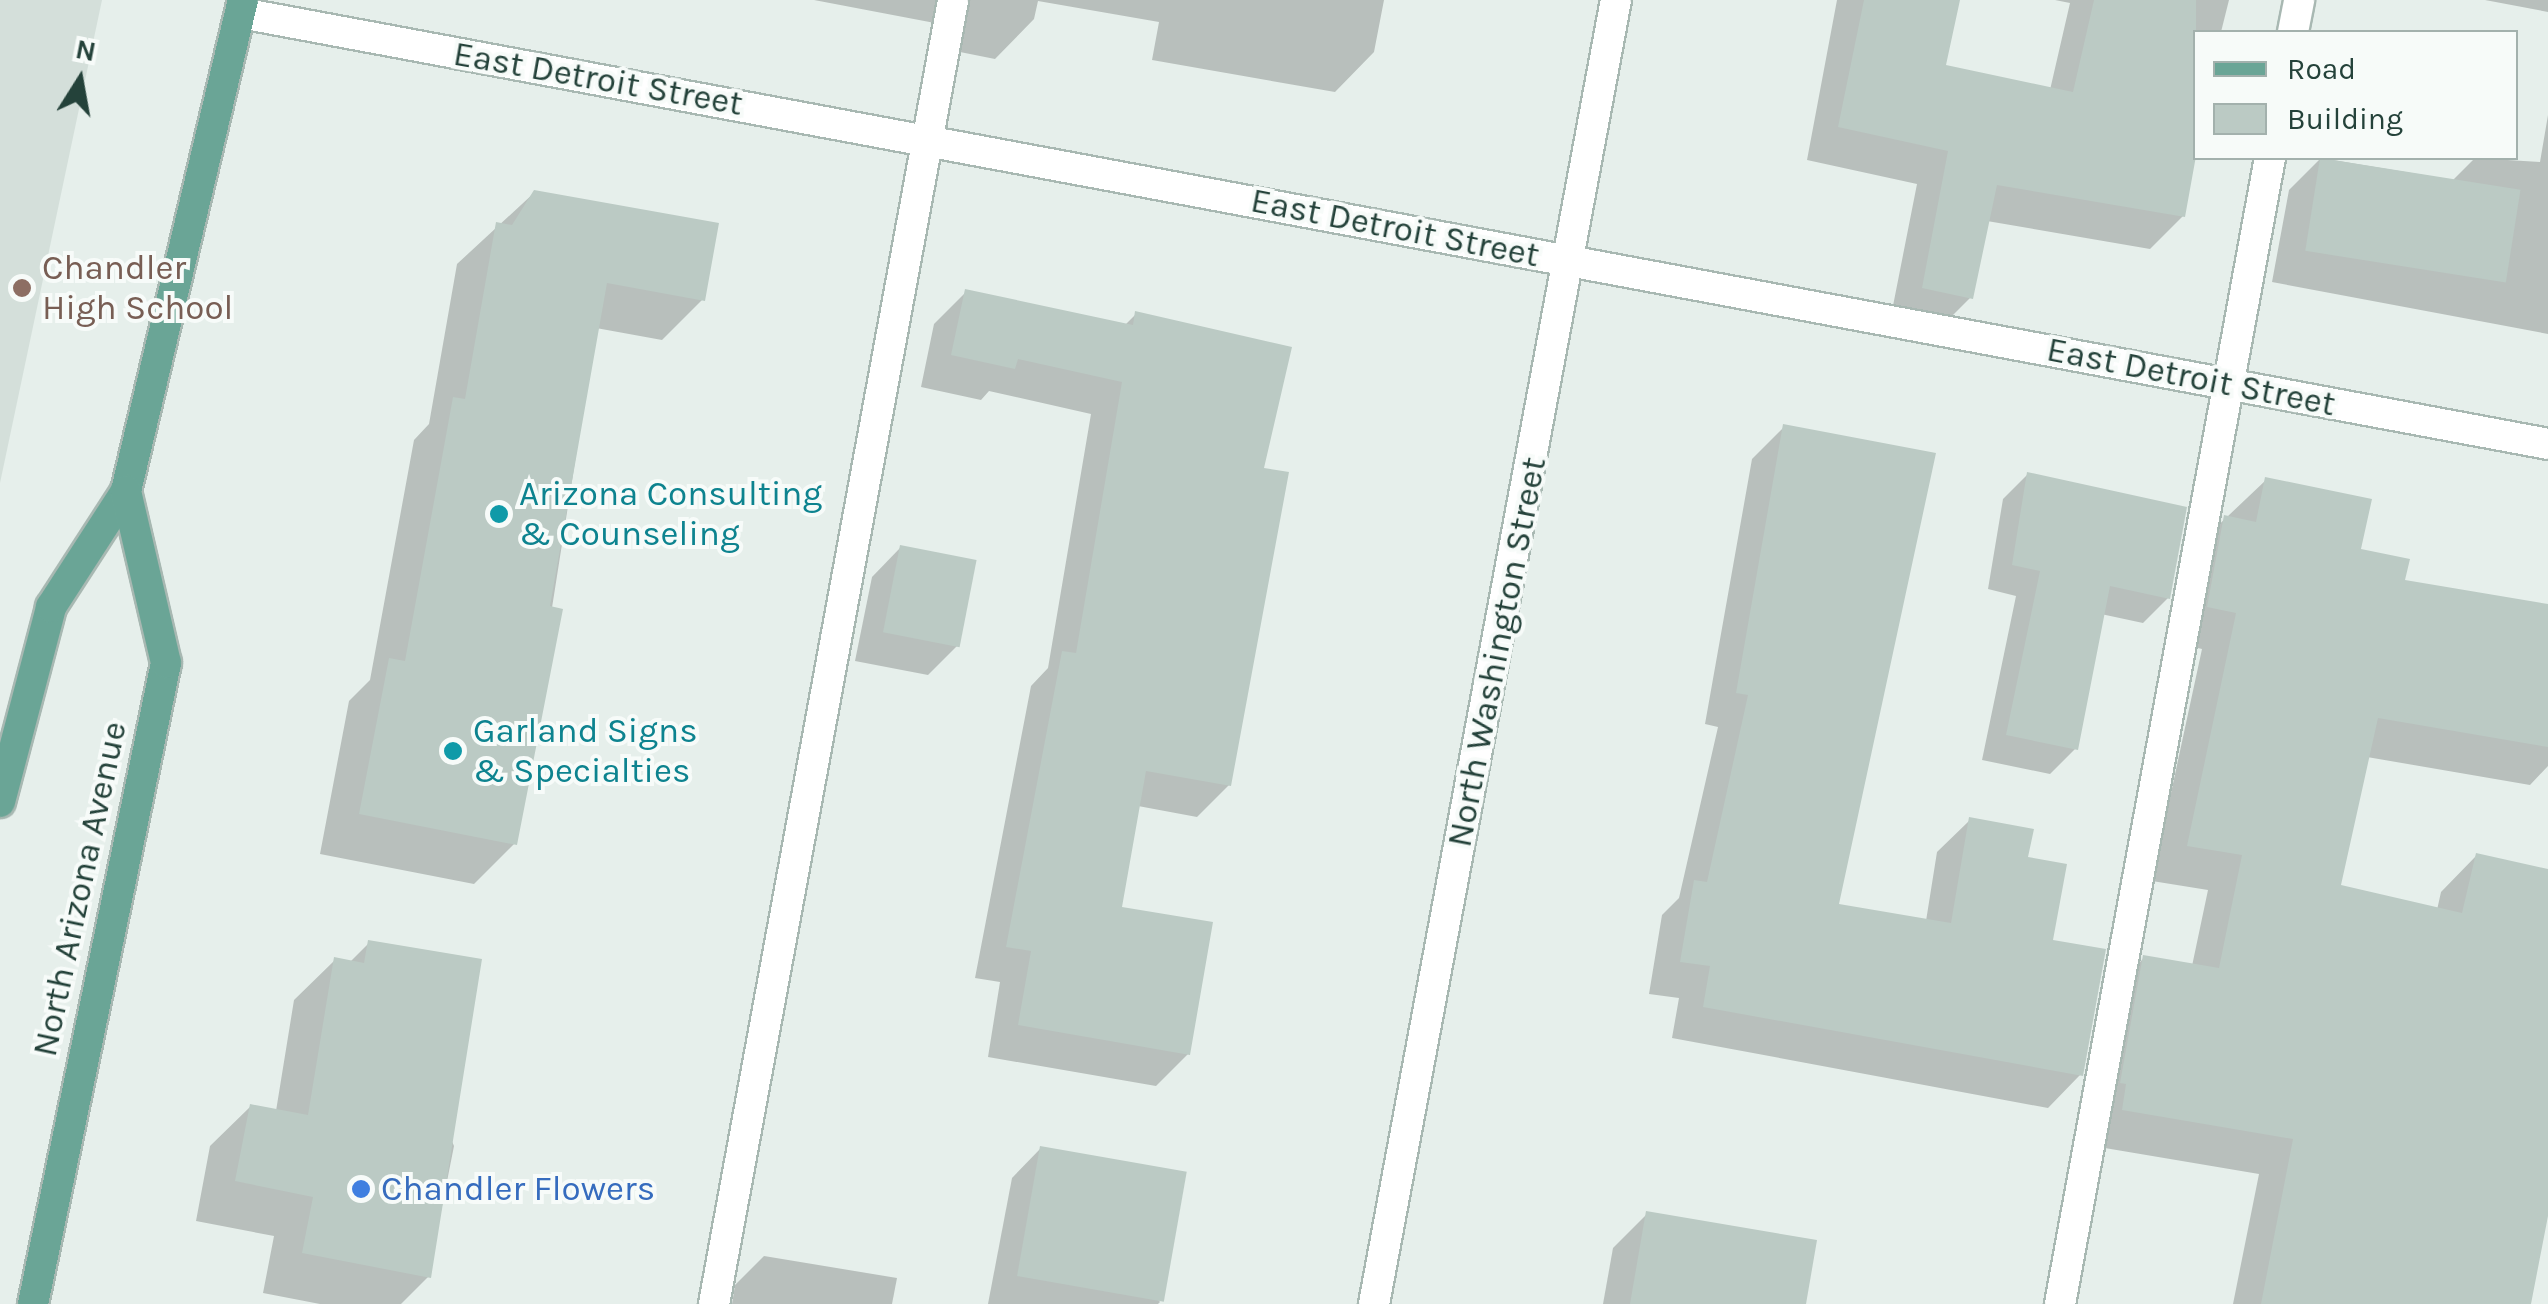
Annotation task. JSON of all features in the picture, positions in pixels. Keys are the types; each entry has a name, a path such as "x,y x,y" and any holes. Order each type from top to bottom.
{"main road":[{"name":"North Arizona Avenue","path":"0,802 52,607 126,491 242,6"},
{"name":"North Arizona Avenue","path":"33,1304 166,663 126,491"}],"street":[{"path":"714,1304 953,0"},
{"name":"North Washington Street","path":"1374,1304 1616,0"},
{"path":"2293,30 2299,0"},
{"name":"East Detroit Street","path":"242,6 927,141 2548,444"},
{"path":"2060,1304 2270,160"}],"shaded area":[{"name":"Chandler High School","path":"0,0 102,0 0,483"}],"building":[{"path":"1864,0 1960,0 1946,65 2073,92 2094,0 2196,0 2195,160 2185,217 1997,185 1973,299 1922,288 1948,151 1838,127"},
{"path":"2320,160 2521,190 2506,283 2305,251"},
{"path":"534,190 719,223 705,301 607,283 550,606 563,609 517,845 359,814 389,658 405,661 453,397 465,399 496,222 512,225"},
{"path":"965,289 1133,325 1135,311 1292,347 1264,468 1289,472 1231,786 1146,771 1122,907 1213,922 1190,1055 1018,1025 1031,951 1006,947 1062,651 1076,653 1122,382 1018,359 1015,369 951,355"},
{"path":"1783,424 1936,453 1839,904 1951,923 1969,817 2034,829 2028,857 2067,864 2053,940 2106,949 2083,1076 1703,1007 1710,966 1680,962 1694,880 1707,882 1748,695 1736,693"},
{"path":"2027,472 2187,507 2170,599 2110,586 2078,750 2006,735 2040,571 2012,565"},
{"path":"2265,477 2372,499 2361,549 2410,559 2405,580 2548,604 2548,747 2378,718 2341,885 2462,913 2476,853 2548,869 2548,1216 2531,1304 2261,1304 2293,1139 2122,1110 2126,1084 2120,1083 2143,955 2219,968 2242,855 2187,846 2236,613 2207,607 2224,515 2256,522"},
{"path":"900,545 977,560 960,647 883,632"},
{"path":"368,940 482,959 431,1278 302,1253 313,1197 235,1181 250,1104 308,1115 334,957 364,963"},
{"path":"1040,1146 1187,1172 1164,1302 1017,1276"},
{"path":"1646,1211 1817,1240 1806,1304 1630,1304"}],"place":[{"name":"Chandler High School","path":"22,288"},
{"name":"Arizona Consulting & Counseling","path":"499,514"},
{"name":"Garland Signs & Specialties","path":"453,751"},
{"name":"Chandler Flowers","path":"361,1189"}]}
